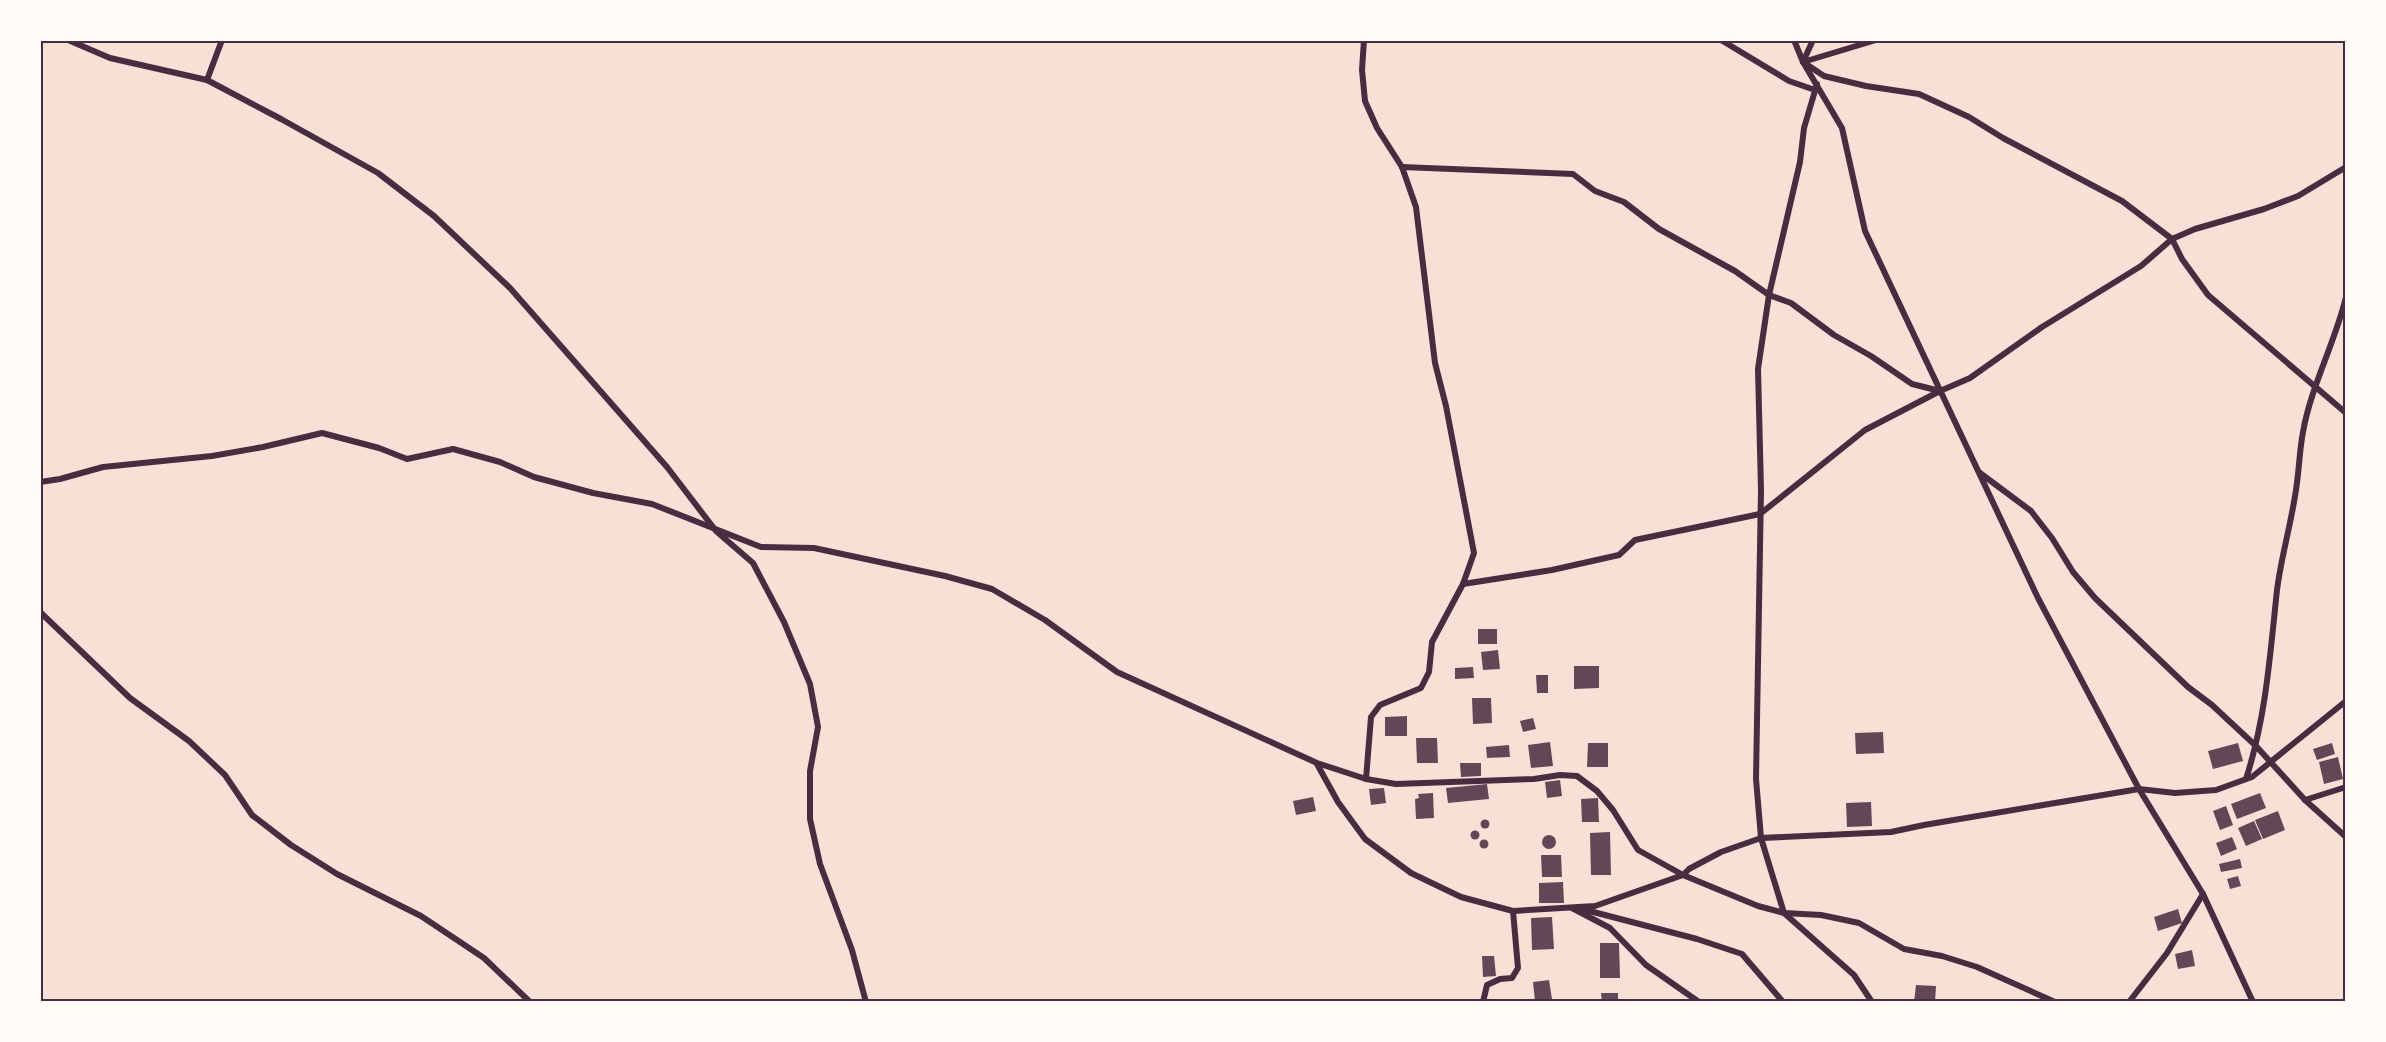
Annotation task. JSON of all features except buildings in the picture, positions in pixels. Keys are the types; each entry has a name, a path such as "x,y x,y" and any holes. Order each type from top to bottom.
{"street":[{"path":"68,40 111,58 207,80 378,173 434,216 510,288 563,351 667,466 716,531 753,563 784,622 810,684 818,727 810,771 810,819 820,864 852,950 866,1002"},
{"path":"207,80 222,40"},
{"path":"1364,40 1362,70 1365,101 1377,128 1402,167 1416,207 1435,363 1446,406 1473,538 1474,553 1463,584 1432,642 1429,672 1421,688 1380,705 1371,717 1366,779"},
{"path":"1721,40 1789,81 1815,87 1822,92 1842,128 1865,231 2037,598 2139,789 2203,894 2253,1002"},
{"path":"1794,40 1815,87 1804,128 1800,162 1769,295 1758,369 1760,514 1756,778 1761,838 1784,913 1854,975 1872,1002"},
{"path":"1803,62 1813,40"},
{"path":"1803,62 1876,40"},
{"path":"1803,62 1824,76 1866,86 1919,94 1954,110 2122,201 2172,239 2182,259 2208,295 2346,413"},
{"path":"1402,167 1573,174 1595,191 1624,202 1659,230 1735,271 1769,295 1791,303 1834,335 1871,356 1912,384 1940,390"},
{"path":"1463,584 1552,570 1619,555 1635,540 1760,514 1864,430 1940,390 1970,378 2042,327 2141,266 2172,239 2195,229 2264,209 2298,196 2346,167"},
{"path":"2246,779 2256,746 2274,638 2277,590 2295,496 2303,431 2346,297"},
{"path":"40,482 60,479 103,466 212,456 322,433 379,448 407,459 453,449 500,462 534,477 594,493 652,504 761,547 814,548 945,576 992,590 1045,620 1117,672 1317,763 1366,779 1396,784 1577,776 1597,791 1638,850 1683,875 1758,906 1784,913 1821,915 1859,923 1904,949 1942,956 1977,967 2055,1002"},
{"path":"1979,471 2031,511 2052,538 2073,572 2095,598 2188,687 2212,705 2256,746 2305,800 2346,837"},
{"path":"40,612 130,698 196,748 225,775 252,815 291,845 337,874 421,916 484,958 531,1002"},
{"path":"1317,763 1338,802 1365,839 1374,846 1411,873 1431,883 1461,897 1513,911 1595,906 1683,875 1689,869 1721,852 1761,838 1891,832 2139,789 2175,793 2216,790 2252,777 2346,701"},
{"path":"2305,800 2346,787"},
{"path":"2129,1002 2168,953 2203,894"},
{"path":"1570,907 1610,928 1646,964 1699,1002"},
{"path":"1570,907 1697,939 1742,954 1783,1002"},
{"path":"1483,1002 1487,985 1500,979 1512,978 1518,968 1513,911"}]}
